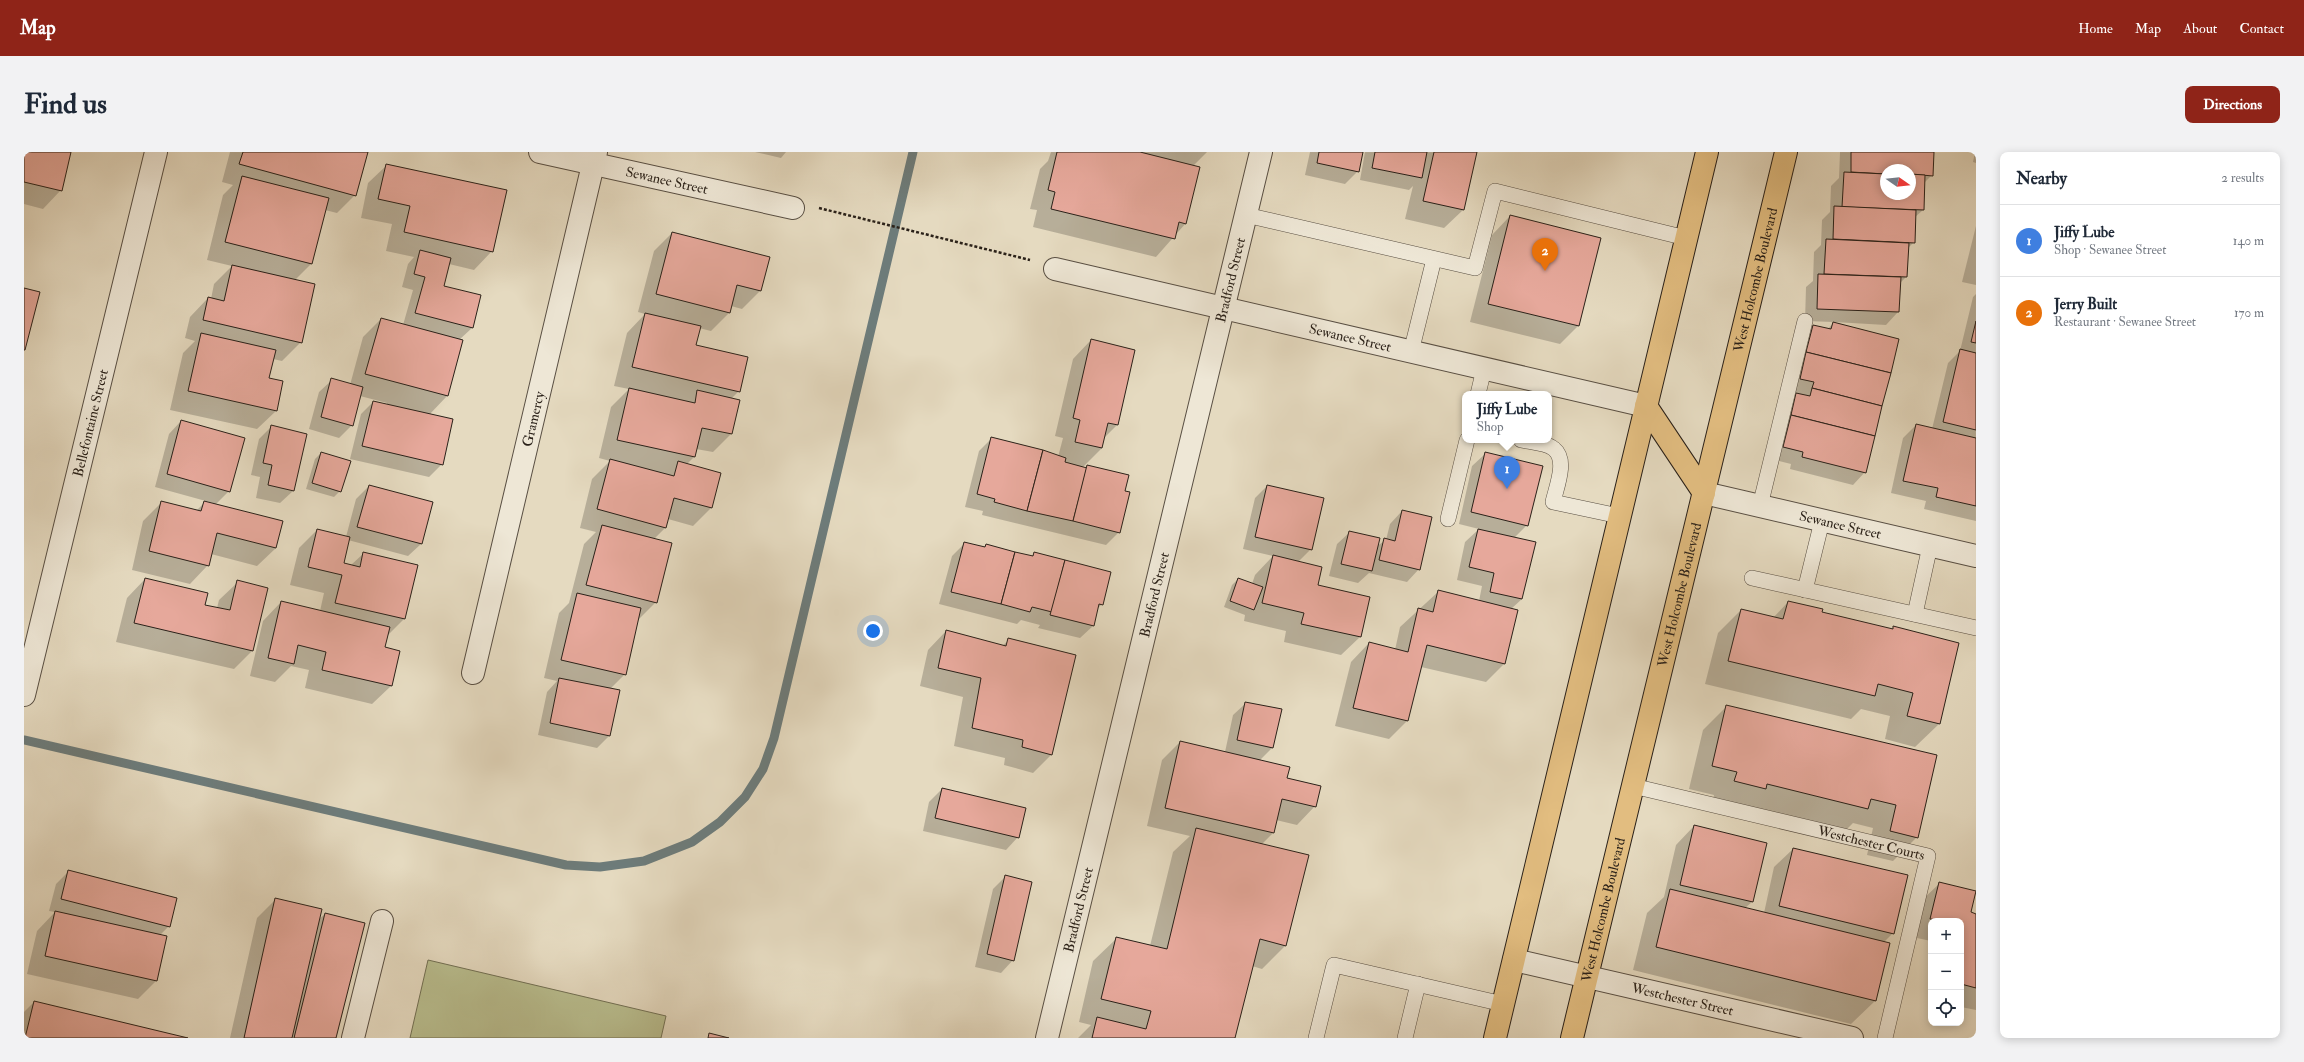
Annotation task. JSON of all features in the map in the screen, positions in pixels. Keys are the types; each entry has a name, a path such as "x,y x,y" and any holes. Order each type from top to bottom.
{"main road":[{"path":"1495,1038 1707,152"},
{"name":"West Holcombe Boulevard","path":"1572,1038 1786,152"},
{"path":"1646,406 1704,493"}],"street":[{"name":"Bellefontaine Street","path":"26,685 156,152"},
{"name":"Sewanee Street","path":"540,152 594,158 793,208"},
{"name":"Bradford Street","path":"1047,1038 1261,152"},
{"name":"Gramercy","path":"473,673 594,158"},
{"name":"Sewanee Street","path":"1055,269 1646,406"},
{"name":"Sewanee Street","path":"1704,493 1976,556"},
{"path":"353,1038 382,921"},
{"name":"Westchester Street","path":"1514,960 1852,1038"}],"lane":[{"path":"1246,215 1475,268 1495,191 1686,238"},
{"path":"1410,352 1434,258"},
{"path":"1760,506 1805,320"},
{"path":"1479,391 1484,369"},
{"path":"1448,519 1466,443"},
{"path":"1533,443 1554,448 1559,455 1561,468 1553,502 1620,516"},
{"path":"1805,590 1822,521"},
{"path":"1915,614 1930,546"},
{"path":"1752,578 1976,628"},
{"name":"Westchester Courts","path":"1633,786 1928,856 1885,1038"},
{"path":"1316,1038 1334,965 1503,1004"},
{"path":"1405,1038 1418,984"}],"path":[{"path":"847,213 1051,265 1055,269"}],"green space":[{"path":"428,960 666,1016 661,1038 410,1038"}],"building":[{"path":"24,152 71,152 62,191 24,182"},
{"path":"243,152 368,152 356,196 239,164"},
{"path":"1057,152 1140,152 1200,167 1186,224 1179,222 1175,239 1051,209 1055,192 1048,190"},
{"path":"1319,152 1363,152 1359,172 1317,163"},
{"path":"1375,152 1427,152 1422,178 1372,168"},
{"path":"1434,152 1477,152 1464,210 1423,201"},
{"path":"1851,152 1934,152 1933,176 1916,175 1916,164 1880,164 1880,174 1851,172"},
{"path":"386,164 507,190 493,252 404,232 410,206 378,199"},
{"path":"1844,172 1880,174 1880,200 1916,200 1916,174 1925,175 1924,210 1842,207"},
{"path":"242,176 329,198 312,264 225,242"},
{"path":"1834,206 1916,210 1915,243 1833,239"},
{"path":"1510,215 1601,238 1579,326 1488,304"},
{"path":"672,232 770,257 761,291 737,285 730,313 656,294"},
{"path":"1826,239 1909,243 1907,277 1824,274"},
{"path":"420,250 451,258 444,286 481,295 473,328 415,313 425,277 414,274"},
{"path":"232,265 315,284 302,343 203,320 208,297 224,301"},
{"path":"1818,274 1901,277 1899,312 1817,309"},
{"path":"24,288 40,292 25,350 24,350"},
{"path":"645,313 701,326 696,345 748,357 740,392 632,367"},
{"path":"381,318 463,340 448,396 365,374"},
{"path":"1976,321 1976,343 1971,342"},
{"path":"1833,322 1899,339 1891,373 1806,352 1813,325 1831,329"},
{"path":"201,333 276,350 269,378 283,381 277,411 188,391"},
{"path":"1091,339 1135,350 1118,425 1108,423 1102,448 1075,442 1080,420 1073,418"},
{"path":"1960,349 1976,353 1976,430 1943,422"},
{"path":"1806,352 1891,373 1882,406 1812,388 1814,382 1800,379"},
{"path":"331,378 363,387 353,426 321,417"},
{"path":"629,388 695,403 697,390 740,400 732,434 702,428 695,457 617,440"},
{"path":"1812,388 1882,406 1875,436 1791,415 1796,393 1810,396"},
{"path":"373,401 453,419 443,465 362,446"},
{"path":"1791,415 1875,436 1866,473 1802,457 1803,452 1783,447"},
{"path":"181,420 245,438 230,492 167,474"},
{"path":"1916,424 1976,438 1976,506 1936,497 1938,488 1903,481"},
{"path":"271,425 307,434 294,491 268,485 272,465 263,463"},
{"path":"991,437 1043,450 1027,511 994,502 995,499 977,494"},
{"path":"1043,450 1066,458 1065,462 1087,468 1073,521 1027,511"},
{"path":"321,452 351,461 341,492 312,483"},
{"path":"1485,452 1543,466 1528,526 1471,512"},
{"path":"610,459 674,476 678,461 721,473 712,508 674,498 666,528 597,509"},
{"path":"1087,465 1129,475 1125,491 1130,492 1120,533 1073,521"},
{"path":"369,485 433,502 422,544 357,527"},
{"path":"1267,485 1324,498 1312,550 1255,537"},
{"path":"161,501 201,511 204,501 283,521 276,548 217,533 209,566 149,551"},
{"path":"1402,510 1432,517 1420,570 1379,560 1384,538 1395,541"},
{"path":"602,525 672,543 657,603 586,585"},
{"path":"317,529 350,537 344,563 360,567 363,552 418,565 405,619 335,603 342,575 308,567"},
{"path":"1478,529 1536,542 1522,599 1490,592 1494,573 1469,567"},
{"path":"1349,531 1380,538 1372,571 1341,564"},
{"path":"964,542 985,547 986,544 1015,552 1001,604 951,592"},
{"path":"1015,552 1033,556 1034,552 1065,560 1052,612 1032,607 1030,612 1001,604"},
{"path":"1273,555 1322,567 1318,585 1370,597 1361,637 1301,624 1304,613 1262,603"},
{"path":"1065,560 1111,572 1103,605 1099,604 1094,626 1050,615"},
{"path":"145,578 208,593 205,605 230,610 237,580 268,588 253,651 134,623"},
{"path":"1238,578 1263,587 1254,610 1230,601"},
{"path":"1438,590 1518,610 1505,664 1427,645 1408,721 1353,708 1369,642 1408,652 1418,608 1433,612"},
{"path":"577,593 641,608 626,675 561,660"},
{"path":"281,601 390,627 385,647 400,651 392,686 322,670 326,652 298,645 294,664 268,658"},
{"path":"1788,601 1823,609 1822,612 1893,629 1893,626 1959,643 1940,724 1907,716 1913,693 1878,684 1875,696 1728,661 1741,609 1783,619"},
{"path":"946,630 1006,646 1008,638 1076,655 1052,755 1022,747 1023,740 972,728 981,678 938,668"},
{"path":"559,678 620,690 610,736 550,723"},
{"path":"1245,702 1282,709 1273,748 1237,740"},
{"path":"1726,705 1937,755 1918,838 1890,831 1896,805 1871,799 1868,809 1767,784 1766,789 1734,781 1737,772 1712,766"},
{"path":"1180,741 1290,767 1287,778 1321,786 1316,807 1282,799 1274,833 1165,808"},
{"path":"942,788 1026,808 1019,838 935,818"},
{"path":"1694,825 1767,843 1753,902 1680,885"},
{"path":"1196,828 1309,855 1286,946 1260,939 1235,1038 1092,1038 1097,1017 1146,1029 1151,1011 1101,999 1116,937 1167,949"},
{"path":"1793,848 1908,875 1894,934 1779,906"},
{"path":"68,870 177,898 170,927 61,899"},
{"path":"1005,875 1032,882 1014,961 987,954"},
{"path":"1939,882 1976,891 1971,912 1976,914 1976,988 1964,985 1964,918 1930,918"},
{"path":"1670,889 1890,943 1876,1001 1656,947"},
{"path":"275,898 322,909 292,1038 244,1038"},
{"path":"55,911 167,936 157,981 45,956"},
{"path":"325,913 365,923 336,1038 294,1038"},
{"path":"34,1001 188,1038 25,1038"},
{"path":"709,1033 729,1038 708,1038"}],"waterway":[{"path":"24,740 566,865 600,867 644,861 692,842 720,822 745,797 763,769 774,738 913,152"}],"place":[{"name":"Jerry Built","path":"1545,271"},
{"name":"Jiffy Lube","path":"1507,489"}]}
